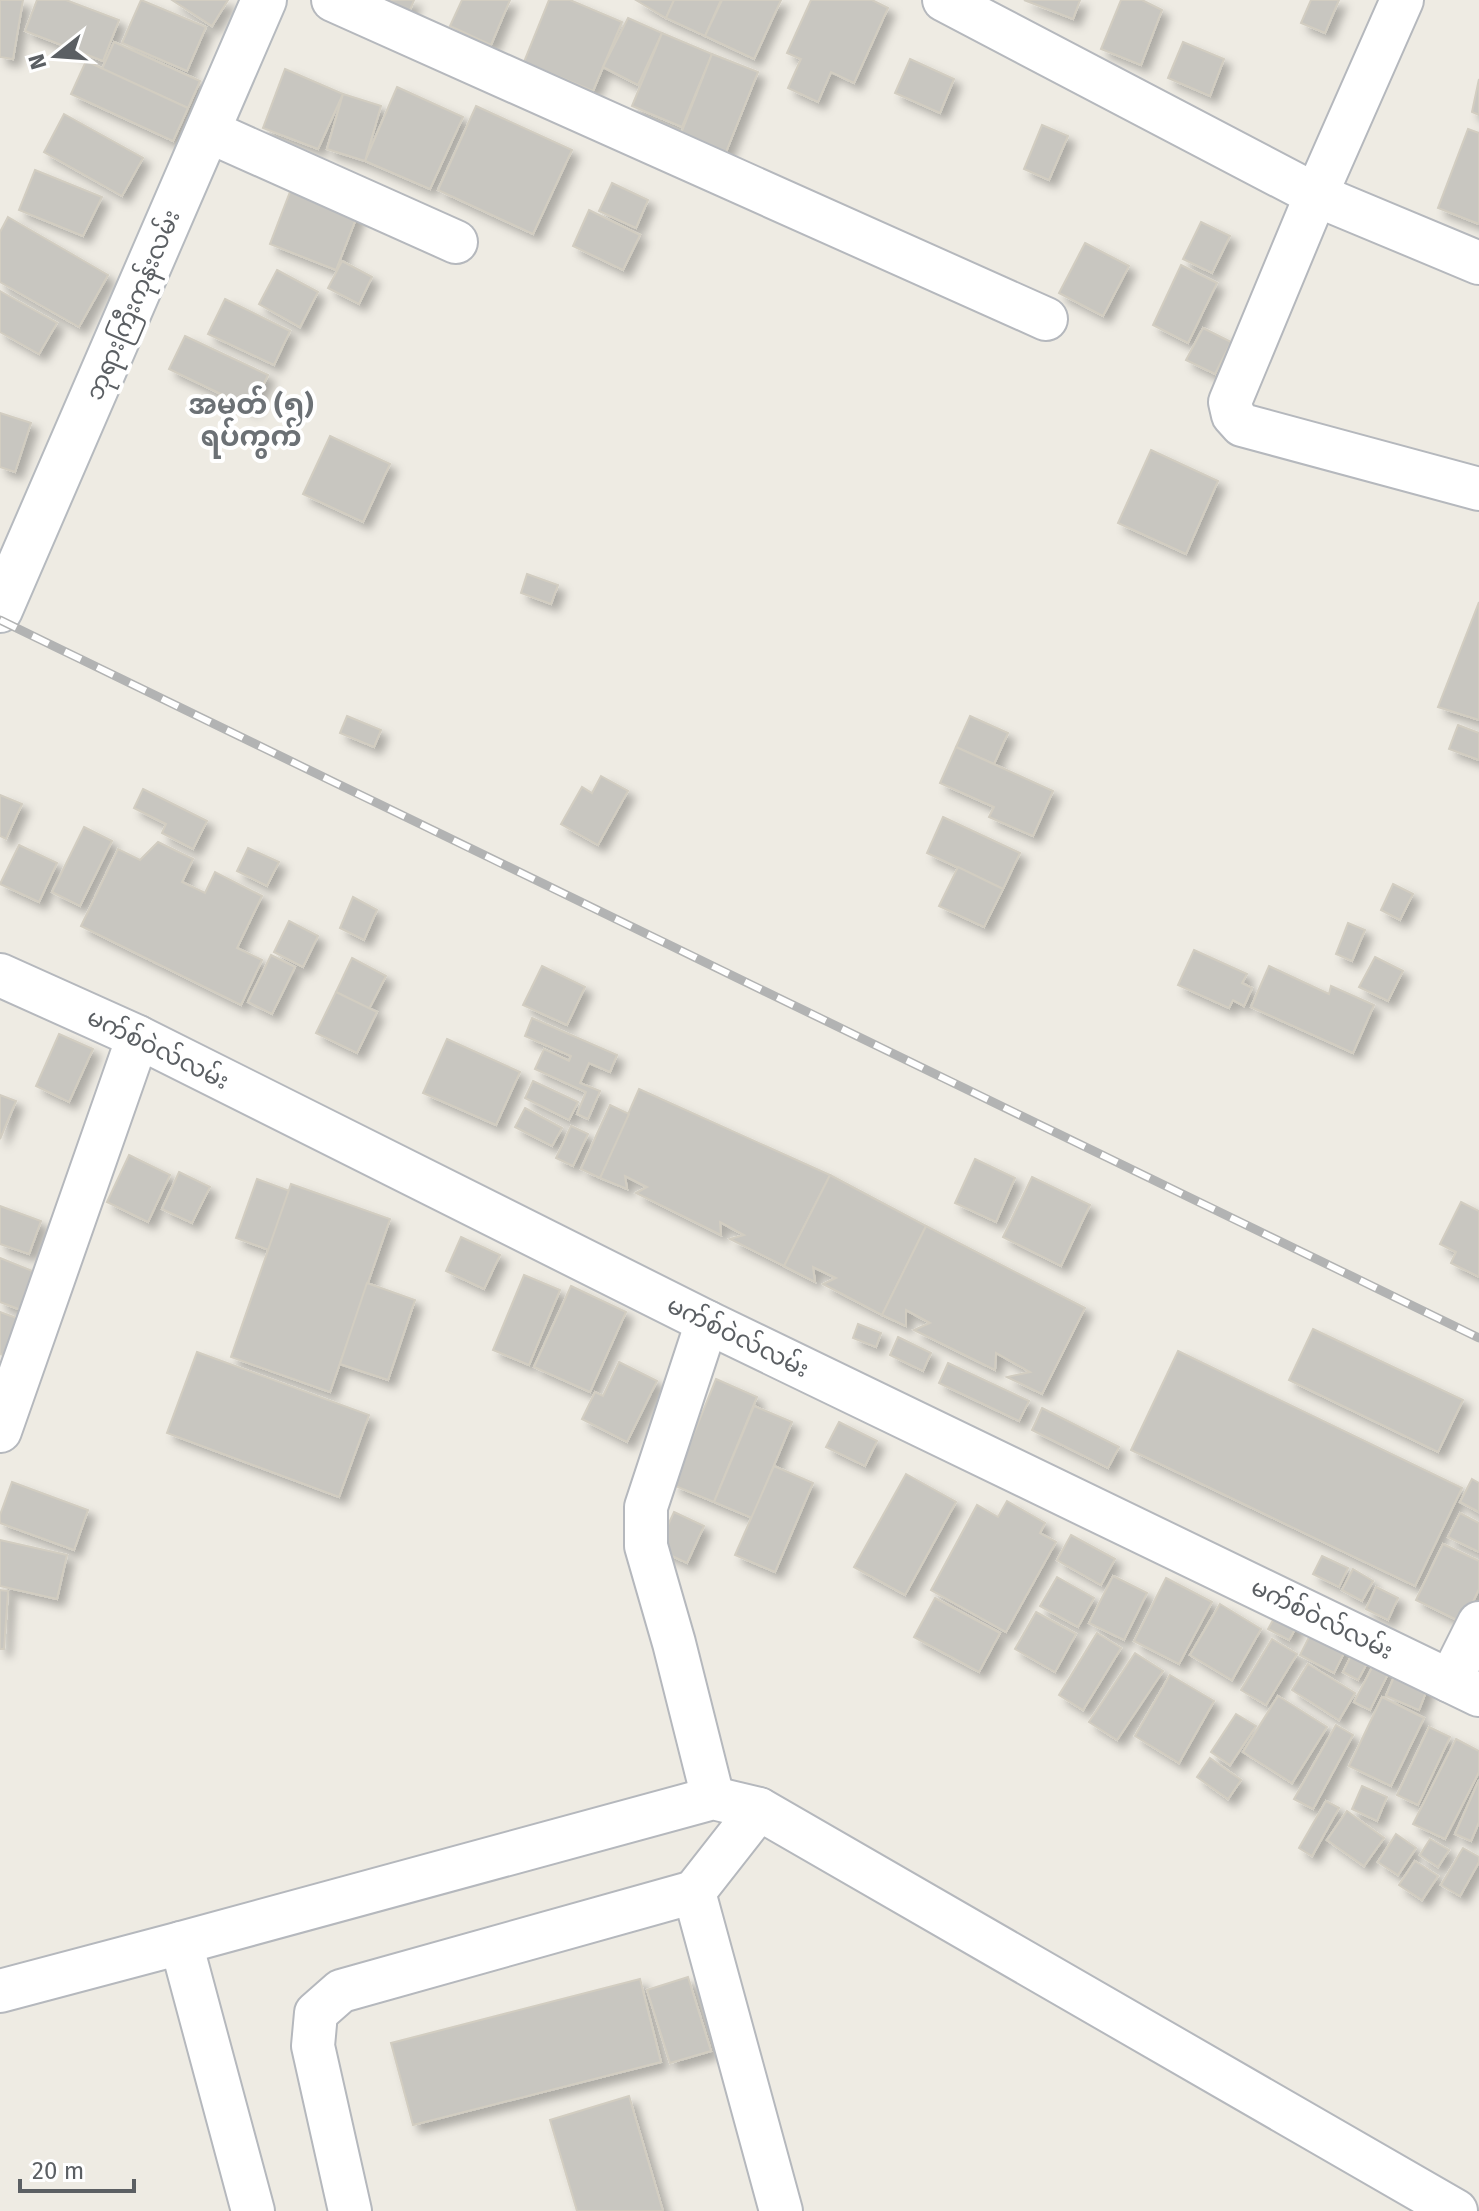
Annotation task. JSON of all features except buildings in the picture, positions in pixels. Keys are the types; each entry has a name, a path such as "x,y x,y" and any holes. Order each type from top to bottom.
{"street":[{"name":"ဘုရားကြီးကုန်းလမ်း","path":"0,610 264,0"},
{"path":"333,0 1046,319"},
{"path":"944,0 1316,195 1479,263"},
{"path":"1402,0 1230,402 1233,415 1242,425 1479,489"},
{"path":"208,131 456,242"},
{"name":"မက်စ်ဝဲလ်လမ်း","path":"0,975 138,1037 707,1322 1465,1688"},
{"path":"0,1431 138,1037"},
{"path":"707,1322 646,1507 646,1546 713,1798"},
{"path":"1465,1688 1479,1623"},
{"path":"0,1991 713,1798 759,1809 1456,2211"},
{"path":"350,2211 313,2046 316,2013 341,1991 694,1892 759,1809"},
{"path":"694,1892 781,2211"},
{"path":"181,1943 253,2211"}],"railway":[{"path":"0,620 1479,1338"}],"district":[{"name":"အမှတ် (၅) ရပ်ကွက်","path":"251,420"}]}
